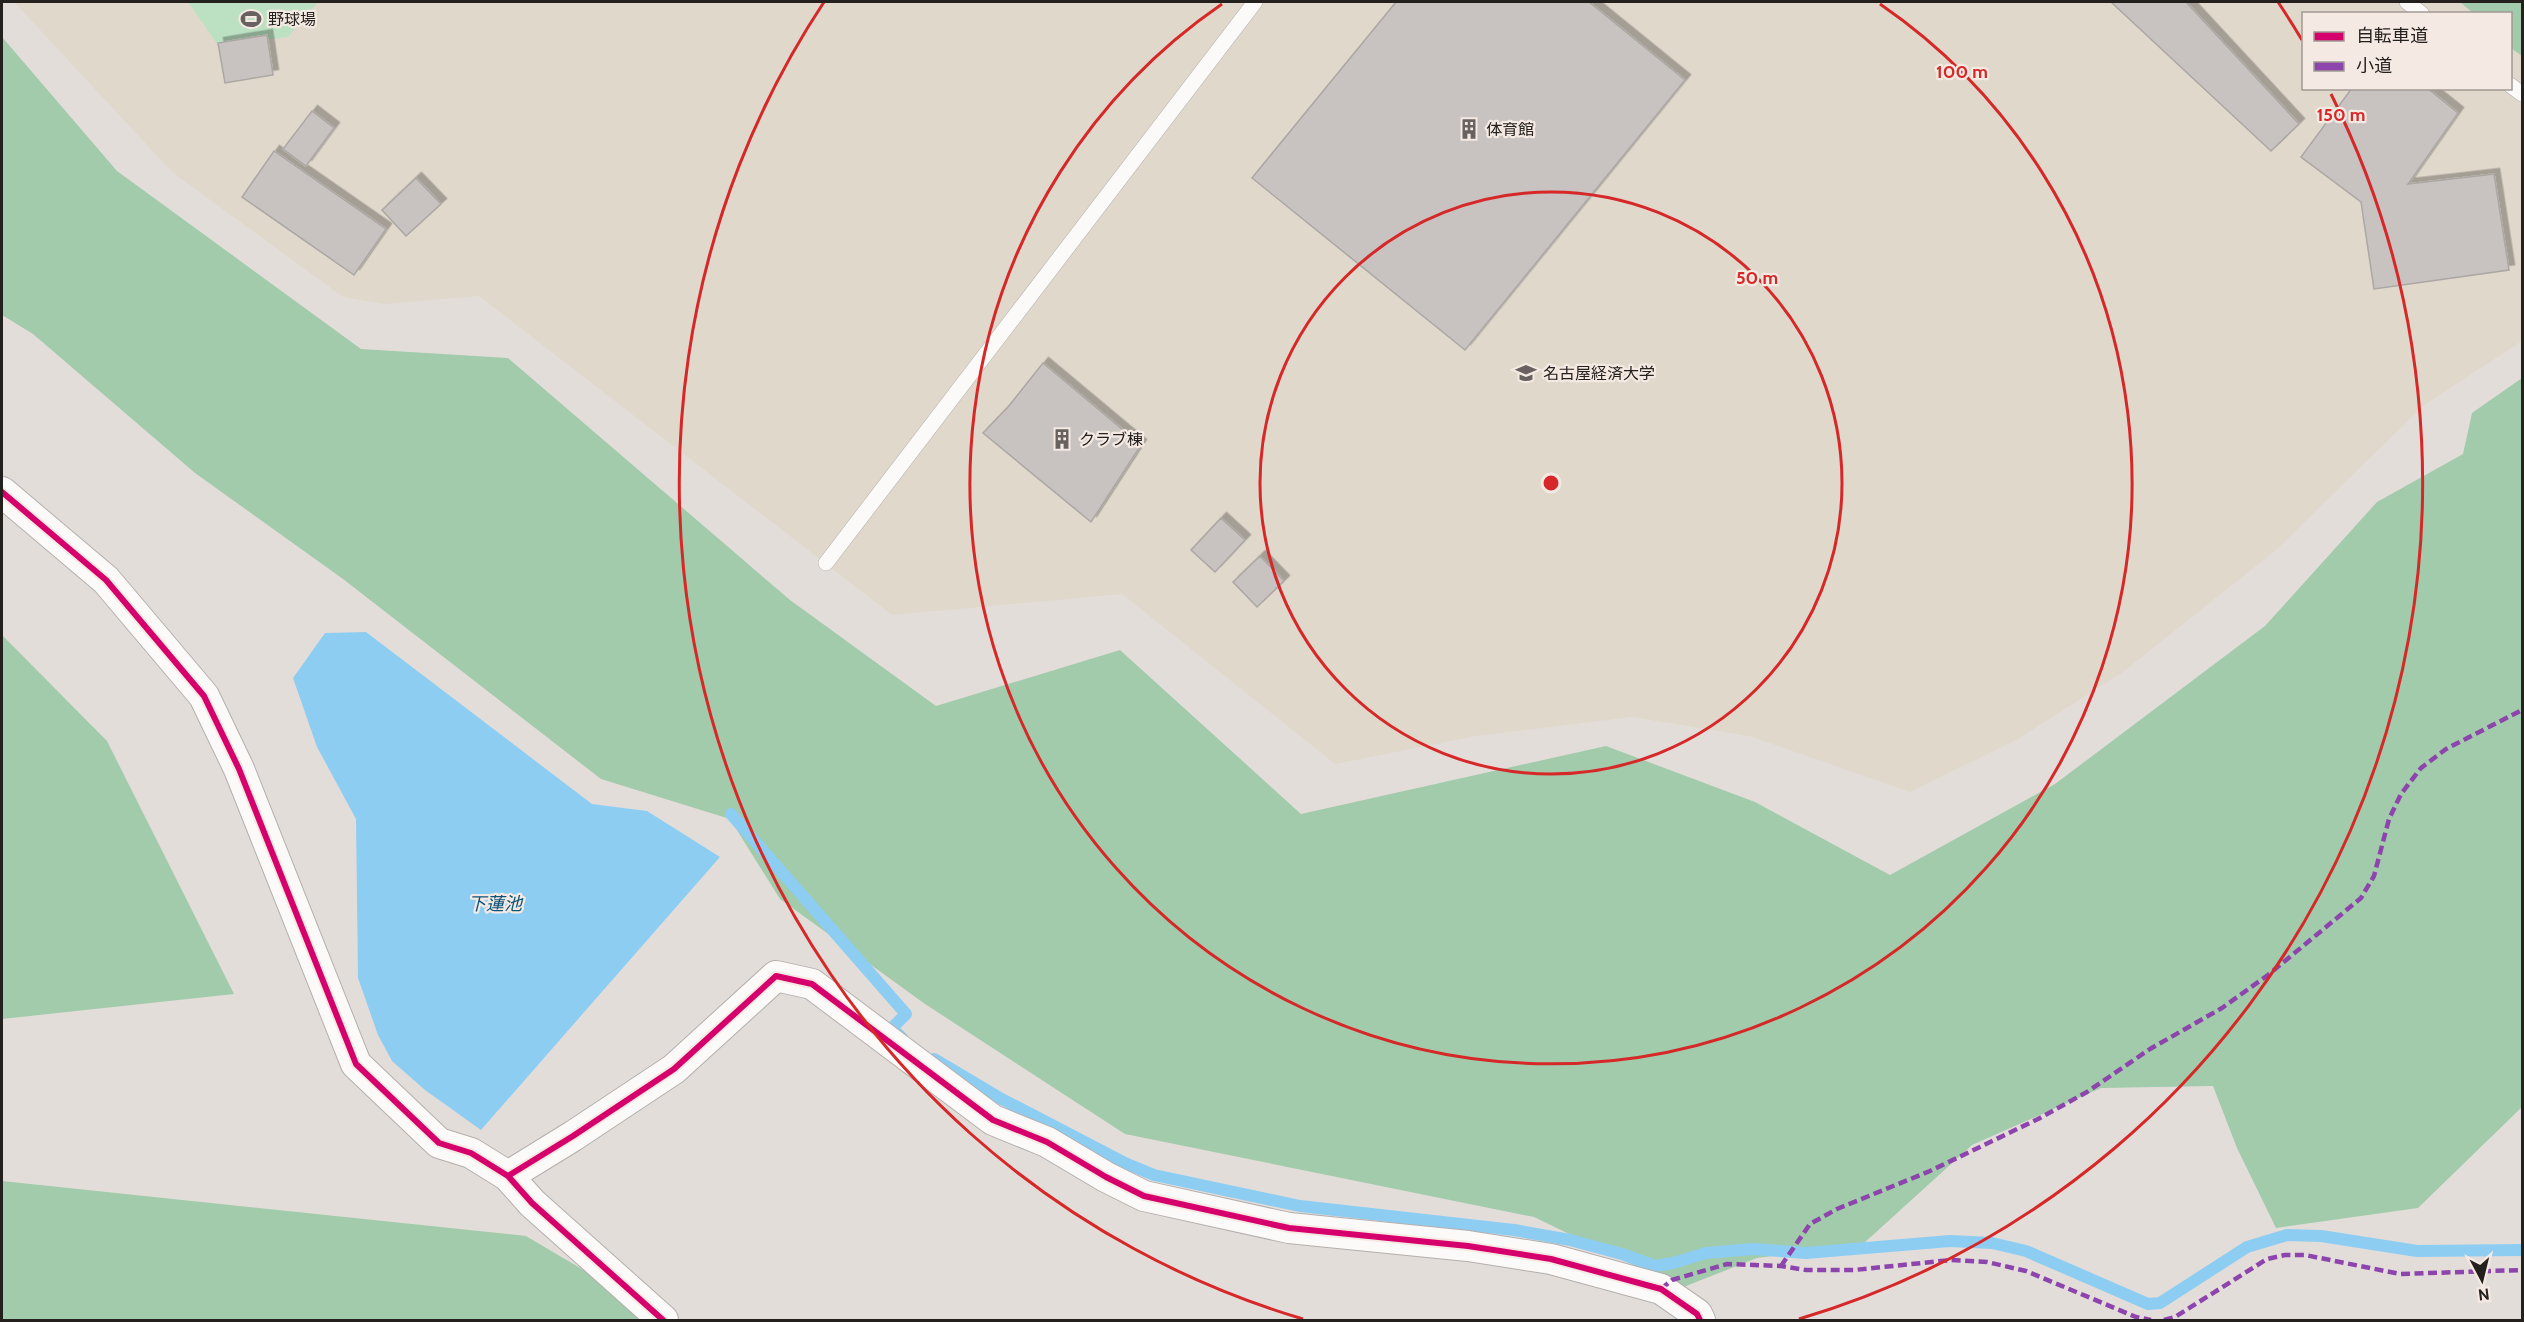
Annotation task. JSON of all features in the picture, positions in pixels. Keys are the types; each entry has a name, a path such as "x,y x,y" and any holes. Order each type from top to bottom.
{"street":[{"path":"2,492 106,580 204,696 239,769 356,1064 439,1143 471,1153 508,1176 532,1203 663,1320"},
{"path":"508,1176 674,1069 776,976 812,984 993,1120 1047,1142 1106,1177 1144,1196 1289,1228 1468,1246 1551,1259 1661,1290 1697,1314 1700,1320"}],"lane":[{"path":"826,563 1255,2"},
{"path":"2407,2 2420,12"}],"shaded area":[{"name":"名古屋経済大学","path":"14,2 2522,2 2522,341 2423,406 2275,551 2123,672 2018,739 1910,792 1749,736 1632,717 1476,736 1335,764 1122,594 892,615 479,296 385,304 343,297 172,172"}],"green space":[{"name":"野球場","path":"188,2 318,2 288,37 218,45"},
{"path":"2460,2 2522,2 2522,56 2512,49 2512,12 2472,12"},
{"path":"2,37 117,171 361,349 508,358 790,600 936,706 1120,650 1301,814 1606,746 1755,802 1890,875 2055,784 2265,626 2377,502 2463,454 2472,413 2522,378 2522,1107 2418,1208 2276,1228 2237,1148 2213,1086 2101,1088 1972,1145 1863,1244 1757,1258 1681,1288 1534,1217 1125,1134 925,1004 780,899 730,819 601,779 343,579 195,473 33,334 2,315"},
{"path":"2,635 107,741 234,994 2,1019"},
{"path":"2,1181 526,1236 668,1320 2,1320"}],"water":[{"name":"下蓮池","path":"366,632 592,804 647,811 720,857 481,1130 425,1090 392,1061 378,1035 358,978 356,819 317,747 293,678 325,633"}],"building":[{"name":"体育館","path":"1396,2 1589,2 1685,80 1465,350 1252,178"},
{"path":"2111,2 2186,2 2299,124 2271,151"},
{"path":"267,35 273,75 225,83 218,43"},
{"path":"2351,90 2429,90 2458,113 2408,184 2494,174 2509,270 2374,289 2361,202 2301,157"},
{"path":"312,111 334,128 306,166 283,149"},
{"path":"274,151 386,229 354,275 242,197"},
{"path":"416,178 441,204 406,236 382,210"},
{"name":"クラブ棟","path":"1043,363 1141,445 1091,522 983,433 1008,407"},
{"path":"1221,518 1245,540 1215,572 1191,550"},
{"path":"1260,556 1284,581 1257,607 1233,582"}],"waterway":[{"path":"731,814 906,1014 892,1028 902,1038"},
{"path":"934,1059 998,1097 1125,1163 1154,1175 1300,1206 1514,1230 1570,1240 1622,1254 1655,1266 1706,1253 1753,1249 1806,1253 1950,1241 1992,1243 2026,1251 2148,1304 2160,1303 2247,1247 2287,1235 2321,1236 2417,1251 2522,1250"}],"marked path":[{"path":"1781,1266 1810,1224 1837,1209 1930,1171 2038,1119 2087,1092 2150,1049 2222,1008 2268,975 2361,898 2374,876 2389,819 2401,794 2421,768 2446,749 2522,710"},
{"path":"2164,1320 2175,1317 2267,1259 2285,1255 2305,1255 2400,1274 2522,1270"},
{"path":"1661,1289 1672,1280 1727,1264 1781,1266 1806,1270 1854,1270 1951,1260 1987,1262 2026,1271 2136,1317 2151,1320"}],"cycle path":[{"path":"2,492 106,580 204,696 239,769 356,1064 439,1143 471,1153 508,1176 532,1203 663,1320"},
{"path":"508,1176 674,1069 776,976 812,984 993,1120 1047,1142 1106,1177 1144,1196 1289,1228 1468,1246 1551,1259 1661,1289 1697,1314 1700,1320"}],"place":[{"name":"野球場","path":"251,19"},
{"name":"体育館","path":"1469,129"},
{"name":"名古屋経済大学","path":"1526,373"},
{"name":"クラブ棟","path":"1062,439"}]}
